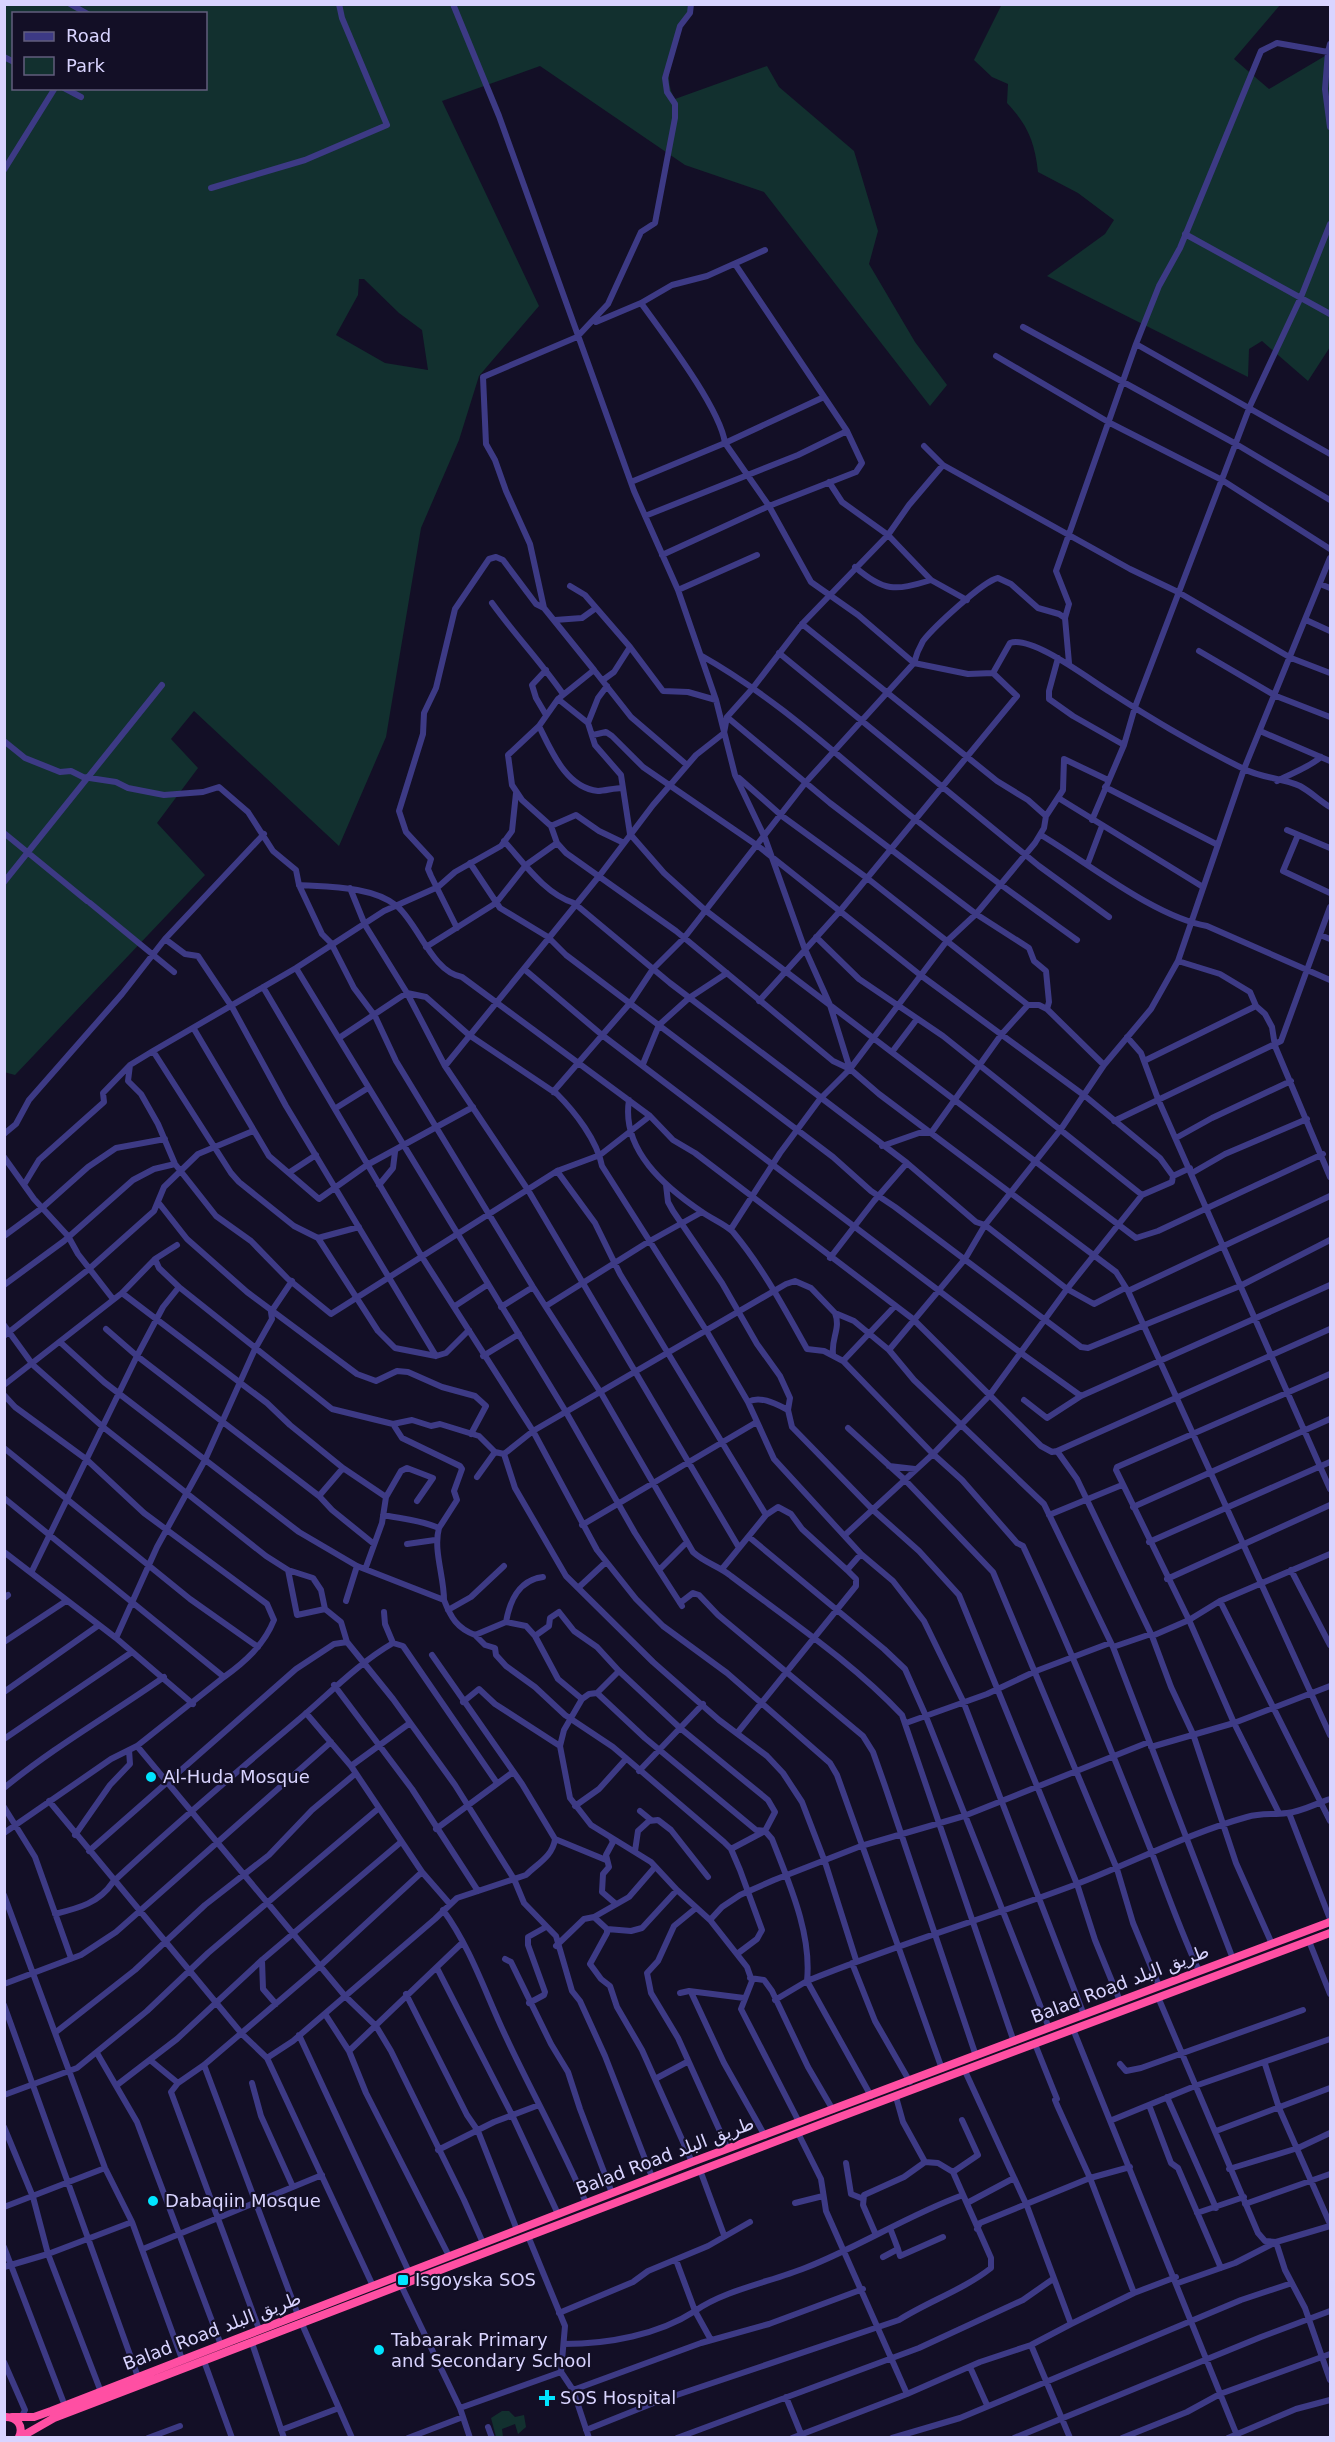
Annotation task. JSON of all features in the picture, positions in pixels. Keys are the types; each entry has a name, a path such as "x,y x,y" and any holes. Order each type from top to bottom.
{"highway":[{"name":"Balad Road طريق البلد","path":"18,2438 47,2421 252,2343 373,2286 399,2281 409,2272 652,2177 872,2097 1330,1920"},
{"name":"Balad Road طريق البلد","path":"12,2417 34,2417 259,2330 300,2319 399,2281 528,2236 1330,1933"},
{"path":"12,2417 21,2427 18,2438"}],"street":[{"path":"70,4 84,12"},
{"path":"211,188 305,160 387,125 342,18 339,4"},
{"path":"453,4 499,116 577,338 631,482 678,590 716,700 735,775 765,838 804,947 830,1005 850,1069"},
{"path":"544,608 530,544 486,444 483,377 577,338 608,304 641,232 655,223 675,118 675,104 667,92 665,78 680,26 690,13 691,4"},
{"path":"1069,663 1065,618 1069,604 1056,571 1067,533 1110,423 1136,344 1159,285 1185,234 1261,51 1277,43 1328,52"},
{"path":"1330,44 1325,89 1330,127"},
{"path":"4,170 54,90"},
{"path":"68,90 81,97"},
{"path":"1092,820 1124,745 1135,707 1250,406 1301,297 1330,224"},
{"path":"1185,234 1330,314"},
{"path":"582,330 641,303 672,285 707,276 765,250"},
{"path":"662,555 769,506 861,468 862,463 847,431 735,264"},
{"path":"641,303 711,407 724,432 725,443 769,506 802,570 812,582 875,628 892,647 914,663 968,674 993,673 1017,696 840,910 804,947 759,1001"},
{"path":"1023,327 1236,444 1330,500"},
{"path":"1136,344 1250,406 1330,454"},
{"path":"996,356 1110,423 1222,480 1330,549"},
{"path":"631,482 725,443 824,397"},
{"path":"645,516 798,455 847,431"},
{"path":"924,446 944,465 1130,569 1178,592 1291,658 1330,673"},
{"path":"445,1066 687,765 724,733 727,717 752,689 802,624 888,535 909,505 944,465"},
{"path":"829,482 842,502 888,535 931,580 967,600"},
{"path":"678,590 757,555"},
{"path":"457,928 428,869 431,859 406,832 399,811 423,734 424,713 436,688 455,609 489,558 496,557 503,560 536,604 544,608 555,620 631,717 687,765"},
{"path":"889,1350 965,1259 985,1225 1061,1129 1104,1065 1154,1004 1178,961 1244,769 1276,696 1330,558"},
{"path":"855,567 886,588 903,589 931,580"},
{"path":"553,1092 580,1064 632,1002 652,969 684,938 765,838 806,782 886,691 914,663 919,648 929,634 967,600 998,578 1011,584 1038,608 1065,618"},
{"path":"1320,584 1330,588"},
{"path":"570,586 585,595 630,647 663,691 688,692 716,700"},
{"path":"492,603 546,670 560,697 588,723 598,750 621,775 621,788 630,834 664,873 705,910 873,1035 892,1052 1117,1224 1140,1239 1323,1154"},
{"path":"555,620 582,618 596,608"},
{"path":"1306,620 1330,632"},
{"path":"802,624 1046,816"},
{"path":"993,673 1007,646 1013,641 1058,658 1171,731 1244,769 1299,786 1330,807"},
{"path":"603,680 614,672 630,647"},
{"path":"1199,651 1276,696 1330,717"},
{"path":"779,653 1025,852 1039,866 1109,917"},
{"path":"702,656 752,689 834,752 915,820 1077,940"},
{"path":"1058,658 1048,691 1049,699 1073,716 1124,745"},
{"path":"25,1183 39,1160 104,1102 103,1093 129,1065 296,968 331,943 396,905 438,887 470,863 501,846 512,831 515,800 518,797 512,785 508,755 539,726 560,697 594,669"},
{"path":"546,670 532,685 536,698 546,715"},
{"path":"4,882 162,685"},
{"path":"588,723 598,698 608,686"},
{"path":"727,717 830,803 976,914 1029,948 1034,961 1046,971 1049,1002 1047,1009"},
{"path":"539,726 564,771 576,783 598,791 621,788"},
{"path":"1260,731 1330,761"},
{"path":"593,735 606,732 612,736 644,767 672,784 758,846 919,974 1085,1096 1160,1158 1173,1176"},
{"path":"4,741 25,758 60,772 70,771 88,778 116,782 128,788 164,795 203,792 219,787 249,812 273,851 296,870 299,885 321,934 331,943 354,988 375,1016 396,1061 533,1287 601,1393 687,1542 703,1560 722,1569 888,1698 906,1723 1014,2042"},
{"path":"1277,781 1292,772 1307,767 1321,757"},
{"path":"730,1229 820,1099 850,1069 919,974 946,942 976,914 1041,835 1046,816 1060,798 1063,790 1064,759 1108,780"},
{"path":"735,775 782,816 867,878 1028,1005 1039,1005 1047,1009 1104,1065"},
{"path":"512,785 522,800 551,826 557,843 566,853 600,875 684,938 832,1061 850,1069 879,1094 1116,1272 1127,1290 1330,1735"},
{"path":"1105,788 1218,845"},
{"path":"1060,798 1092,820 1203,886"},
{"path":"551,826 576,815 599,831 624,843"},
{"path":"1088,863 1102,826"},
{"path":"1287,830 1330,848"},
{"path":"4,833 174,972"},
{"path":"4,1134 16,1124 29,1100 165,939 264,834"},
{"path":"1041,835 1088,863 1125,890 1190,923 1207,926 1330,980"},
{"path":"1298,835 1283,871 1330,893"},
{"path":"504,841 526,866 557,895 574,903 652,969 907,1163 976,1221 985,1225 1067,1288 1094,1304 1330,1196"},
{"path":"426,947 496,903 526,866 557,843"},
{"path":"470,863 496,903 512,916 548,937 566,955 632,1002 796,1132 833,1157 879,1196 1081,1347 1088,1348 1240,1286 1330,1240"},
{"path":"299,885 350,888 396,905 414,925 426,947 453,975 462,977 629,1100 650,1116 673,1140 694,1153 913,1319 1041,1446 1052,1452 1330,1329"},
{"path":"350,888 365,925 407,993 445,1066 528,1190 580,1284 738,1546"},
{"path":"1114,1121 1158,1098 1275,1046 1283,1036 1330,907"},
{"path":"1320,935 1330,939"},
{"path":"816,937 858,979 943,1036 1142,1195"},
{"path":"165,939 185,954 198,956 232,1006 278,1093 436,1356"},
{"path":"1178,961 1220,974 1250,992 1256,1006 1265,1014 1272,1027 1275,1046 1323,1154 1330,1177"},
{"path":"296,968 487,1285 519,1334 618,1504 681,1604 693,1593 699,1594 718,1615 863,1736 873,1752 936,1932 976,2056"},
{"path":"524,969 602,1035 1081,1396"},
{"path":"643,1064 659,1025 689,998 727,973"},
{"path":"263,987 422,1257 455,1306 483,1356 533,1431 582,1525 606,1562 663,1626 727,1673 830,1763 837,1775 942,2069"},
{"path":"339,1038 407,993 426,997 469,1035 553,1092 568,1105 600,1155 602,1166 648,1242 706,1330 747,1402 774,1460 815,1507 845,1535 861,1554 893,1581 920,1615 963,1701 1084,2015"},
{"path":"932,1133 954,1098 1001,1035 1028,1005"},
{"path":"1144,1061 1256,1006"},
{"path":"892,1052 917,1019"},
{"path":"194,1029 269,1156 319,1199 335,1186 368,1166 473,1107"},
{"path":"1126,1037 1141,1053 1158,1098 1330,1489"},
{"path":"153,1051 239,1182 294,1226 318,1238 378,1331 395,1348 436,1356 446,1353 469,1330"},
{"path":"129,1065 128,1081 141,1094 165,1139 175,1164 216,1216 251,1240 292,1281 331,1314 355,1296 491,1215 557,1171 600,1155 650,1116"},
{"path":"1176,1138 1212,1118 1291,1081"},
{"path":"336,1108 368,1088"},
{"path":"629,1100 626,1116 644,1160 666,1185 702,1212 730,1229 756,1260 807,1349 833,1354 843,1361 933,1454 962,1480 988,1513 1023,1546 1073,1656 1152,1854 1173,1914 1199,1971"},
{"path":"1173,1176 1307,1119"},
{"path":"7,1334 89,1269 154,1211 164,1187 198,1154 253,1131"},
{"path":"882,1146 919,1132 932,1133"},
{"path":"4,1236 42,1208 88,1167 121,1145 165,1139"},
{"path":"379,1185 393,1168 395,1152"},
{"path":"290,1172 316,1155"},
{"path":"4,1157 42,1208 68,1236 89,1269 113,1299"},
{"path":"830,1258 907,1163"},
{"path":"4,1285 106,1206 133,1180 154,1169 175,1164"},
{"path":"557,1171 595,1223 614,1263 766,1515"},
{"path":"845,1535 933,1454 989,1396 1067,1288 1094,1257 1117,1224 1142,1195 1170,1184 1173,1176"},
{"path":"666,1185 668,1202 684,1223 757,1344 780,1376 790,1398 788,1410 792,1427 952,1586 964,1605 1038,1784 1077,1884 1095,1940 1120,2001"},
{"path":"158,1202 168,1217 199,1251 271,1312 366,1378 375,1381 397,1371 408,1372 442,1387 475,1396 486,1406 471,1434"},
{"path":"546,1306 648,1242 702,1212"},
{"path":"318,1238 359,1227"},
{"path":"4,1385 33,1365 122,1293 155,1259 177,1245"},
{"path":"155,1259 159,1268 179,1287 332,1409 393,1424 412,1419 423,1425 440,1424 482,1438 495,1452 504,1454"},
{"path":"116,1638 166,1529 205,1460 255,1349 272,1319 271,1312 292,1281"},
{"path":"504,1454 533,1431 669,1354 738,1310 795,1281 811,1288 835,1312 854,1321 889,1350 914,1380 1044,1504 1112,1645 1233,1959"},
{"path":"455,1306 487,1285"},
{"path":"1024,1400 1047,1418 1081,1396 1330,1285"},
{"path":"32,1571 156,1319 179,1287"},
{"path":"501,1307 533,1287"},
{"path":"122,1293 241,1384 343,1468 386,1497"},
{"path":"843,1361 895,1306"},
{"path":"833,1354 832,1344 838,1328 835,1312"},
{"path":"4,1325 7,1334 33,1365 103,1427 244,1540 288,1570 313,1578 321,1590 326,1609 341,1622 347,1642 366,1663 455,1785 465,1805 514,1879 524,1903 556,1936 556,1946 572,1991 580,2001 605,2056 652,2177"},
{"path":"105,1329 319,1496 332,1510 374,1544"},
{"path":"483,1356 519,1334"},
{"path":"60,1342 120,1393 299,1532 357,1566 366,1567 420,1592 444,1600"},
{"path":"1279,1813 1234,1723 1189,1620 1167,1579 1116,1470 1117,1467 1194,1436 1330,1374"},
{"path":"4,1395 15,1407 86,1459 131,1502 267,1604 274,1620 268,1635 239,1667 193,1704 137,1746 111,1759 4,1833"},
{"path":"747,1402 752,1399 770,1402 788,1410"},
{"path":"1133,1507 1302,1429 1330,1419"},
{"path":"582,1525 755,1423"},
{"path":"393,1424 402,1438 450,1459 461,1467 454,1491 457,1500 439,1528 435,1540 441,1564 444,1600 460,1629 475,1635 485,1645 495,1648 499,1660 571,1719 599,1736 731,1849 762,1934 737,1954"},
{"path":"848,1428 905,1480 993,1572 1117,1869 1133,1923 1159,1986"},
{"path":"4,1448 190,1599 258,1647"},
{"path":"1057,1451 1077,1479 1084,1498 1152,1635 1171,1687 1193,1734 1222,1825 1272,1944"},
{"path":"477,1477 495,1452"},
{"path":"504,1454 515,1488 561,1571 619,1631 719,1720 767,1756 791,1784 802,1802 825,1862 854,1961 875,2020 910,2082"},
{"path":"1149,1542 1330,1462"},
{"path":"888,1466 915,1469"},
{"path":"319,1496 343,1468"},
{"path":"366,1567 383,1515 386,1497 394,1480 407,1468 433,1478 417,1501"},
{"path":"1049,1515 1084,1498 1122,1485"},
{"path":"4,1498 32,1518 50,1537 133,1601 179,1643 204,1658 224,1677"},
{"path":"1167,1579 1330,1505"},
{"path":"722,1569 738,1546 749,1537 766,1515 778,1507 791,1515 802,1529 847,1570 857,1583 738,1732"},
{"path":"383,1515 399,1516 409,1521 422,1520 439,1528"},
{"path":"749,1537 837,1609 905,1669 925,1714 1049,2028"},
{"path":"407,1544 435,1540"},
{"path":"659,1570 687,1542"},
{"path":"4,1552 32,1571 66,1601 116,1638 193,1704"},
{"path":"847,1570 861,1554"},
{"path":"906,1723 925,1714 987,1694 1073,1656 1152,1635 1189,1620 1220,1601 1330,1554"},
{"path":"578,1588 606,1562"},
{"path":"346,1601 357,1566"},
{"path":"448,1610 471,1597 504,1566"},
{"path":"288,1570 297,1615 326,1609"},
{"path":"1291,1570 1330,1646"},
{"path":"506,1622 509,1607 521,1586 532,1578 543,1577"},
{"path":"4,1642 66,1601"},
{"path":"1220,1601 1330,1821"},
{"path":"384,1612 385,1624 393,1643"},
{"path":"535,1636 543,1632 549,1626 550,1618 560,1612 574,1631 597,1647 619,1671 680,1728 768,1800 775,1812 765,1831 731,1849"},
{"path":"475,1635 506,1622 522,1624 535,1636 558,1679 582,1699"},
{"path":"4,1692 99,1626"},
{"path":"89,1851 167,1780 296,1669 334,1644 347,1642"},
{"path":"56,1914 85,1907 105,1893 192,1809 306,1713 334,1686 393,1643"},
{"path":"393,1643 404,1646 496,1783"},
{"path":"4,1739 132,1652"},
{"path":"432,1655 513,1772 555,1839 609,1862 603,1874 602,1892 616,1904"},
{"path":"619,1671 597,1693 589,1694 582,1699 564,1730 560,1746 567,1788 574,1806 591,1826 635,1851 656,1867 710,1920 747,1967 751,1985 741,2009 800,2122"},
{"path":"4,1788 66,1740 164,1677"},
{"path":"334,1686 412,1789 478,1891"},
{"path":"710,1920 722,1907 747,1891 861,1846 964,1816 1111,1756 1234,1723 1330,1686"},
{"path":"463,1702 479,1689 495,1704 560,1746"},
{"path":"597,1693 659,1750 756,1830 765,1831 772,1839 805,1939 809,1961 807,1981 872,2097"},
{"path":"639,1771 703,1704"},
{"path":"306,1713 351,1766 422,1872 449,1903"},
{"path":"351,1766 410,1723"},
{"path":"4,1984 71,1958 103,1942 331,1742"},
{"path":"137,1746 192,1809 345,1996 376,2026 391,2051 483,2243"},
{"path":"75,1835 110,1785 132,1761 129,1750"},
{"path":"574,1806 599,1789 626,1759"},
{"path":"436,1828 513,1772"},
{"path":"56,2032 135,1970 165,1941 269,1855 312,1810 355,1774"},
{"path":"775,2001 807,1981 854,1961 899,1948 936,1932 1077,1884 1222,1825 1248,1816 1289,1813 1330,1798"},
{"path":"49,1802 242,2034 267,2058 373,2286"},
{"path":"4,1807 35,1857 71,1958"},
{"path":"4,2095 69,2072 97,2053 191,1972 208,1953 379,1808"},
{"path":"640,1811 651,1820 658,1820 671,1830 708,1877"},
{"path":"1289,1813 1330,1920"},
{"path":"635,1851 639,1841 637,1833 651,1820"},
{"path":"606,1860 613,1842 610,1838"},
{"path":"267,2058 284,2049 449,1903 535,1869 554,1847 555,1839"},
{"path":"117,2085 150,2060 262,1960 401,1842"},
{"path":"556,1946 584,1919 594,1917 629,1897 656,1867"},
{"path":"259,2330 220,2218 171,2092 178,2083 242,2034 320,1966 422,1872"},
{"path":"594,1917 607,1929 631,1931 642,1928 677,1890"},
{"path":"4,1895 105,2168 143,2249 182,2359"},
{"path":"696,1908 674,1926 658,1961 647,1973 651,1993 678,2038 728,2149"},
{"path":"443,1910 462,1942 567,2159 585,2203"},
{"path":"529,2003 544,1995 545,1992 528,1945 528,1937 546,1927"},
{"path":"607,1929 590,1964 601,1980 610,1986 616,2007 642,2050 692,2162"},
{"path":"1309,1941 1330,1994"},
{"path":"349,2051 462,1942"},
{"path":"505,1959 511,1962 529,2003 568,2072 612,2193"},
{"path":"262,1960 263,1989 276,2004"},
{"path":"437,1968 512,2115 558,2214"},
{"path":"750,1978 764,1980 772,1991 775,2001 832,2110"},
{"path":"680,1993 691,1992 744,1998"},
{"path":"691,1992 724,2063 765,2136"},
{"path":"406,1994 466,2115 477,2131 517,2230"},
{"path":"1158,1997 1258,2233 1265,2241 1276,2242"},
{"path":"4,2005 138,2377"},
{"path":"1120,2064 1126,2071 1141,2068 1304,2010"},
{"path":"325,2014 349,2051 366,2093 449,2256"},
{"path":"1073,2030 1112,2120 1177,2280 1205,2360 1238,2436"},
{"path":"299,2035 409,2272"},
{"path":"1112,2120 1195,2086 1265,2064 1330,2039"},
{"path":"1035,2044 1057,2099 1055,2100 1090,2178 1134,2293"},
{"path":"97,2053 137,2122 221,2345"},
{"path":"150,2060 178,2083"},
{"path":"655,2079 687,2062"},
{"path":"792,2438 1031,2345 1134,2293 1221,2268 1276,2242 1330,2225 1279,2108 1265,2064"},
{"path":"204,2065 300,2319 352,2438"},
{"path":"965,2071 1027,2206 1071,2324"},
{"path":"252,2083 261,2116 293,2187"},
{"path":"1216,2131 1330,2088"},
{"path":"896,2097 903,2122 925,2162"},
{"path":"1167,2097 1216,2208"},
{"path":"438,2150 512,2115 539,2105"},
{"path":"1149,2105 1172,2163 1178,2168 1221,2268"},
{"path":"954,2172 978,2155 962,2120"},
{"path":"4,2127 33,2197 48,2254 101,2392"},
{"path":"798,2133 821,2179 826,2211 863,2289 907,2394"},
{"path":"1229,2169 1298,2148 1330,2133"},
{"path":"586,2430 656,2402 794,2357 877,2325 899,2320 918,2307 958,2290 991,2268 991,2258 954,2172 938,2163 925,2162 904,2177 861,2198"},
{"path":"846,2163 851,2194 861,2198 876,2235"},
{"path":"977,2229 980,2223 1027,2206 1090,2178 1130,2167"},
{"path":"4,2207 105,2168"},
{"path":"700,2170 724,2235"},
{"path":"1197,2213 1330,2174"},
{"path":"143,2249 322,2175"},
{"path":"967,2203 1014,2178"},
{"path":"795,2203 823,2196"},
{"path":"564,2344 588,2344 633,2336 670,2324 715,2298 774,2281 844,2251 928,2208 963,2196"},
{"path":"8,2266 48,2254 132,2222"},
{"path":"560,2313 633,2282 648,2271 676,2260 750,2222"},
{"path":"890,2228 900,2256 943,2237"},
{"path":"528,2236 565,2326 561,2372 573,2390 589,2438"},
{"path":"1276,2242 1330,2380"},
{"path":"4,2247 8,2266 65,2406"},
{"path":"883,2257 898,2249"},
{"path":"676,2260 694,2312 711,2340"},
{"path":"677,2438 948,2336 1023,2300 1053,2279"},
{"path":"399,2281 460,2408 470,2438"},
{"path":"892,2438 960,2418 1241,2300 1292,2283"},
{"path":"573,2390 711,2340 769,2324 863,2289"},
{"path":"1014,2438 1330,2312"},
{"path":"252,2343 284,2438"},
{"path":"1031,2345 1070,2438"},
{"path":"1122,2438 1186,2412 1220,2394 1330,2354"},
{"path":"204,2361 232,2438"},
{"path":"4,2362 25,2410 12,2417"},
{"path":"970,2367 987,2405"},
{"path":"460,2408 561,2372"},
{"path":"786,2397 801,2434"},
{"path":"1228,2438 1238,2436 1296,2409 1330,2400"},
{"path":"281,2430 339,2408"},
{"path":"408,2438 463,2417"},
{"path":"148,2438 180,2426"},
{"path":"488,2427 492,2438"}],"green space":[{"path":"1002,4 1280,5 1234,59 1269,89 1330,53 1330,347 1308,381 1262,341 1249,349 1248,377 1047,276 1105,234 1114,220 1078,193 1038,172 1029,134 1020,118 1007,103 1008,84 992,77 974,60"},
{"path":"4,5 693,5 670,64 670,89 675,99 767,66 779,87 854,151 878,231 869,264 915,342 947,385 930,406 764,192 685,165 540,66 442,101 539,306 479,376 459,440 421,528 386,737 339,846 194,711 171,739 198,768 157,823 205,875 15,1075 4,1072","holes":["359,279 364,279 399,313 422,330 428,370 385,363 336,335 358,295"]},
{"path":"502,2411 509,2411 515,2417 524,2415 526,2427 518,2434 515,2424 502,2429 503,2437 496,2437 491,2418"}],"place":[{"name":"Al-Huda Mosque","path":"151,1777"},
{"name":"Dabaqiin Mosque","path":"153,2201"},
{"name":"Isgoyska SOS","path":"403,2280"},
{"name":"Tabaarak Primary and Secondary School","path":"379,2350"},
{"name":"SOS Hospital","path":"547,2398"}]}
